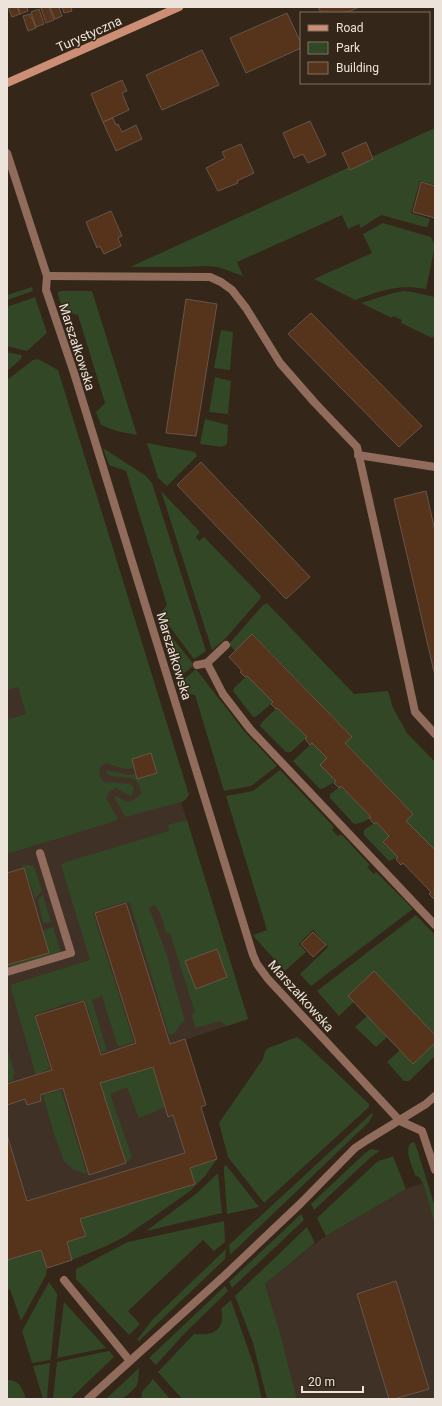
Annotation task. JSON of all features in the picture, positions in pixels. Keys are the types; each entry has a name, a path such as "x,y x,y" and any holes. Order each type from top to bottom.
{"street":[{"name":"Turystyczna","path":"7,83 179,7"},
{"name":"Marszałkowska","path":"7,153 47,276 46,290 80,395 253,955 257,964 268,979 400,1121"},
{"path":"47,276 210,277 221,282 232,290 246,308 280,363 315,403 357,447 386,574 414,712 435,734"},
{"path":"358,455 435,467"},
{"path":"197,665 207,663 226,645"},
{"path":"207,663 223,694 250,729 435,925"},
{"path":"7,972 71,953 40,853"},
{"path":"88,1399 224,1276 300,1204 355,1148 400,1121 426,1104 435,1096"},
{"path":"400,1121 422,1131 435,1170"},
{"path":"64,1280 130,1361"}],"shaded area":[{"path":"44,367 248,1019 185,1040 201,1107 217,1159 190,1168 81,1219 86,1236 67,1242 72,1260 47,1268 41,1250 7,1260 7,394"},
{"path":"423,1183 435,1225 435,1399 297,1399 279,1329 265,1284 321,1239 406,1189"}],"green space":[{"path":"435,128 435,185 420,181 411,213 430,219 428,226 425,227 381,215 361,228 359,224 348,229 342,215 237,262 243,276 218,267 207,266 130,267"},
{"path":"383,223 431,237 435,246 426,289 406,287 389,289 355,300 314,279 372,253 363,234"},
{"path":"32,287 33,291 7,300 7,295"},
{"path":"92,291 137,435 116,431 101,425 96,412 105,403 78,315 63,311 58,295 58,292"},
{"path":"404,291 435,297 435,336 432,338 401,323 402,320 393,316 392,318 361,303"},
{"path":"35,297 47,333 27,351 7,346 7,307"},
{"path":"221,330 233,332 230,370 214,368"},
{"path":"7,352 21,355 22,357 7,371"},
{"path":"38,359 58,370 189,795 182,802 125,817 115,796 128,802 137,798 141,794 139,786 137,781 133,779 111,776 106,773 107,770 128,775 135,774 137,779 156,773 151,754 132,759 134,768 124,769 106,763 100,767 99,776 104,782 131,784 134,789 130,796 116,788 109,792 106,798 118,820 7,854 7,720 26,714 18,687 7,690 7,380 33,360"},
{"path":"215,377 231,381 228,414 209,412"},
{"path":"205,419 228,425 227,444 222,447 200,444"},
{"path":"147,443 195,452 197,456 167,486 158,478"},
{"path":"103,448 146,476 152,483 206,651 194,659 160,614 167,605 126,471 109,465"},
{"path":"161,491 200,532 196,537 199,541 204,537 261,596 224,640 212,650"},
{"path":"267,603 354,694 388,691 393,708 407,733 435,762 435,850 406,821 413,814 345,743 352,737 253,634 235,651 229,644 262,606"},
{"path":"163,626 194,665 176,680 160,627"},
{"path":"196,669 244,731 277,766 251,786 224,791 195,695 182,693 179,684"},
{"path":"247,676 273,702 257,716 253,717 233,691 234,688"},
{"path":"277,708 307,737 291,752 286,752 260,726 262,722"},
{"path":"312,743 327,758 320,765 336,781 320,789 293,761"},
{"path":"280,770 334,827 332,830 338,836 341,834 370,865 367,867 374,874 376,872 413,909 311,986 300,974 328,947 313,930 299,944 306,952 285,971 253,935 267,930 226,796 253,791"},
{"path":"341,786 371,817 363,822 354,824 330,798 330,794"},
{"path":"187,820 248,1019 227,1026 220,1021 195,1028 192,1015 195,1013 170,933 166,933 160,913 155,905 149,908 168,958 185,1021 180,1024 175,1033 169,1035 130,903 126,902 117,904 93,913 134,1042 118,1047 102,996 92,1000 107,1051 102,1053 85,1000 71,1002 34,1015 50,1069 36,1075 10,985 90,960 61,865 66,862 169,831 168,825"},
{"path":"376,822 389,836 383,843 398,857 389,861 364,835 364,830"},
{"path":"23,865 33,866 35,869 42,891 35,898 24,867 22,868"},
{"path":"43,895 51,922 43,923 38,899"},
{"path":"416,915 435,935 435,1035 374,971 348,996 354,1002 339,1016 317,991"},
{"path":"53,927 61,953 7,969 7,966 49,953 43,931"},
{"path":"367,1016 387,1037 376,1047 355,1027"},
{"path":"297,1037 367,1102 369,1107 264,1203 228,1157 219,1123 263,1059 265,1051 268,1048"},
{"path":"435,1043 435,1056 409,1081 404,1081 387,1062 400,1050 413,1064"},
{"path":"7,1048 15,1074 13,1075 14,1080 7,1082"},
{"path":"153,1067 165,1107 139,1118 127,1087 110,1094 132,1157 126,1163 100,1083"},
{"path":"61,1090 87,1174 74,1170 64,1161 54,1134 43,1095"},
{"path":"372,1113 373,1115 369,1122 230,1255 229,1245"},
{"path":"413,1142 415,1143 435,1207 435,1225 423,1183 418,1176 416,1177 409,1158 408,1148"},
{"path":"371,1149 380,1151 371,1157 314,1210 311,1204"},
{"path":"393,1156 406,1189 326,1236 317,1218 377,1162"},
{"path":"217,1159 205,1176 190,1191 152,1218 124,1237 72,1260 67,1242 86,1236 80,1219 190,1168"},
{"path":"226,1165 259,1207 227,1214 224,1172 224,1167"},
{"path":"218,1173 222,1213 146,1231 196,1194"},
{"path":"301,1214 304,1220 232,1288 229,1282"},
{"path":"224,1221 225,1242 214,1251 203,1240 128,1311 140,1324 129,1335 76,1279 76,1269 128,1242"},
{"path":"307,1227 315,1243 265,1284 279,1329 297,1399 267,1399 253,1343 235,1296"},
{"path":"226,1249 225,1259 139,1341 137,1340 153,1319"},
{"path":"41,1250 47,1268 46,1275 21,1321 10,1289 7,1290 7,1260"},
{"path":"49,1282 57,1294 51,1357 50,1360 32,1363 22,1331"},
{"path":"225,1286 228,1291 184,1334 156,1365 149,1358"},
{"path":"231,1300 254,1366 262,1399 182,1399 158,1372 194,1334 209,1334 218,1329 222,1320 221,1309"},
{"path":"64,1302 106,1348 57,1358"},
{"path":"109,1351 114,1357 70,1399 53,1399 57,1362"},
{"path":"50,1363 47,1399 43,1399 33,1366"},
{"path":"139,1368 136,1387 125,1397 119,1399 106,1399"},
{"path":"153,1379 170,1399 141,1399 142,1392"},
{"path":"7,1380 15,1381 20,1385 26,1399 7,1399"}],"building":[{"path":"8,7 17,7 20,14 12,17"},
{"path":"18,7 27,7 28,11 20,14"},
{"path":"49,7 54,20 46,23 41,8"},
{"path":"50,7 59,7 62,16 55,19"},
{"path":"62,7 71,7 72,11 64,13"},
{"path":"318,7 359,7 348,12 320,12"},
{"path":"39,9 44,24 36,27 31,12"},
{"path":"287,13 300,41 300,48 246,73 230,38"},
{"path":"30,14 36,28 28,31 23,16"},
{"path":"202,50 219,85 162,110 146,75"},
{"path":"122,80 127,91 122,93 129,110 103,122 91,94"},
{"path":"113,118 116,125 118,124 122,132 136,125 142,139 116,151 103,122"},
{"path":"310,121 326,155 308,163 303,154 294,158 283,133"},
{"path":"366,142 373,159 350,170 342,153"},
{"path":"241,144 254,173 237,181 238,183 218,191 206,168 225,158 222,152"},
{"path":"421,182 435,186 435,218 413,212"},
{"path":"111,211 122,236 118,238 121,246 104,254 100,246 97,248 86,222"},
{"path":"186,299 217,304 196,436 166,433"},
{"path":"311,313 422,426 399,447 288,334"},
{"path":"201,462 310,577 286,599 177,485"},
{"path":"426,491 435,531 435,676 394,499"},
{"path":"252,634 352,737 345,743 413,814 406,821 435,850 434,899 429,894 431,892 403,863 401,865 398,862 396,859 398,857 383,842 389,836 376,822 374,824 369,818 371,817 341,786 339,788 334,783 336,781 320,765 327,758 312,743 310,745 305,739 307,737 271,704 273,702 247,676 245,677 240,672 242,671 229,657"},
{"path":"151,753 157,773 137,779 132,759"},
{"path":"24,868 49,953 7,965 7,873"},
{"path":"126,903 170,1044 185,1039 206,1105 201,1107 217,1159 190,1168 195,1184 80,1219 86,1236 67,1242 72,1260 47,1268 41,1250 7,1260 7,1135 27,1201 185,1153 173,1115 168,1117 153,1067 100,1083 126,1163 89,1175 63,1088 40,1095 41,1101 27,1105 25,1099 7,1105 7,1084 52,1070 35,1016 84,1001 101,1055 136,1043 95,913"},
{"path":"313,932 326,945 313,957 301,944"},
{"path":"217,949 227,977 196,989 185,961"},
{"path":"374,971 435,1035 435,1043 413,1064 348,996"},
{"path":"396,1281 429,1389 394,1399 389,1399 357,1294"}]}
